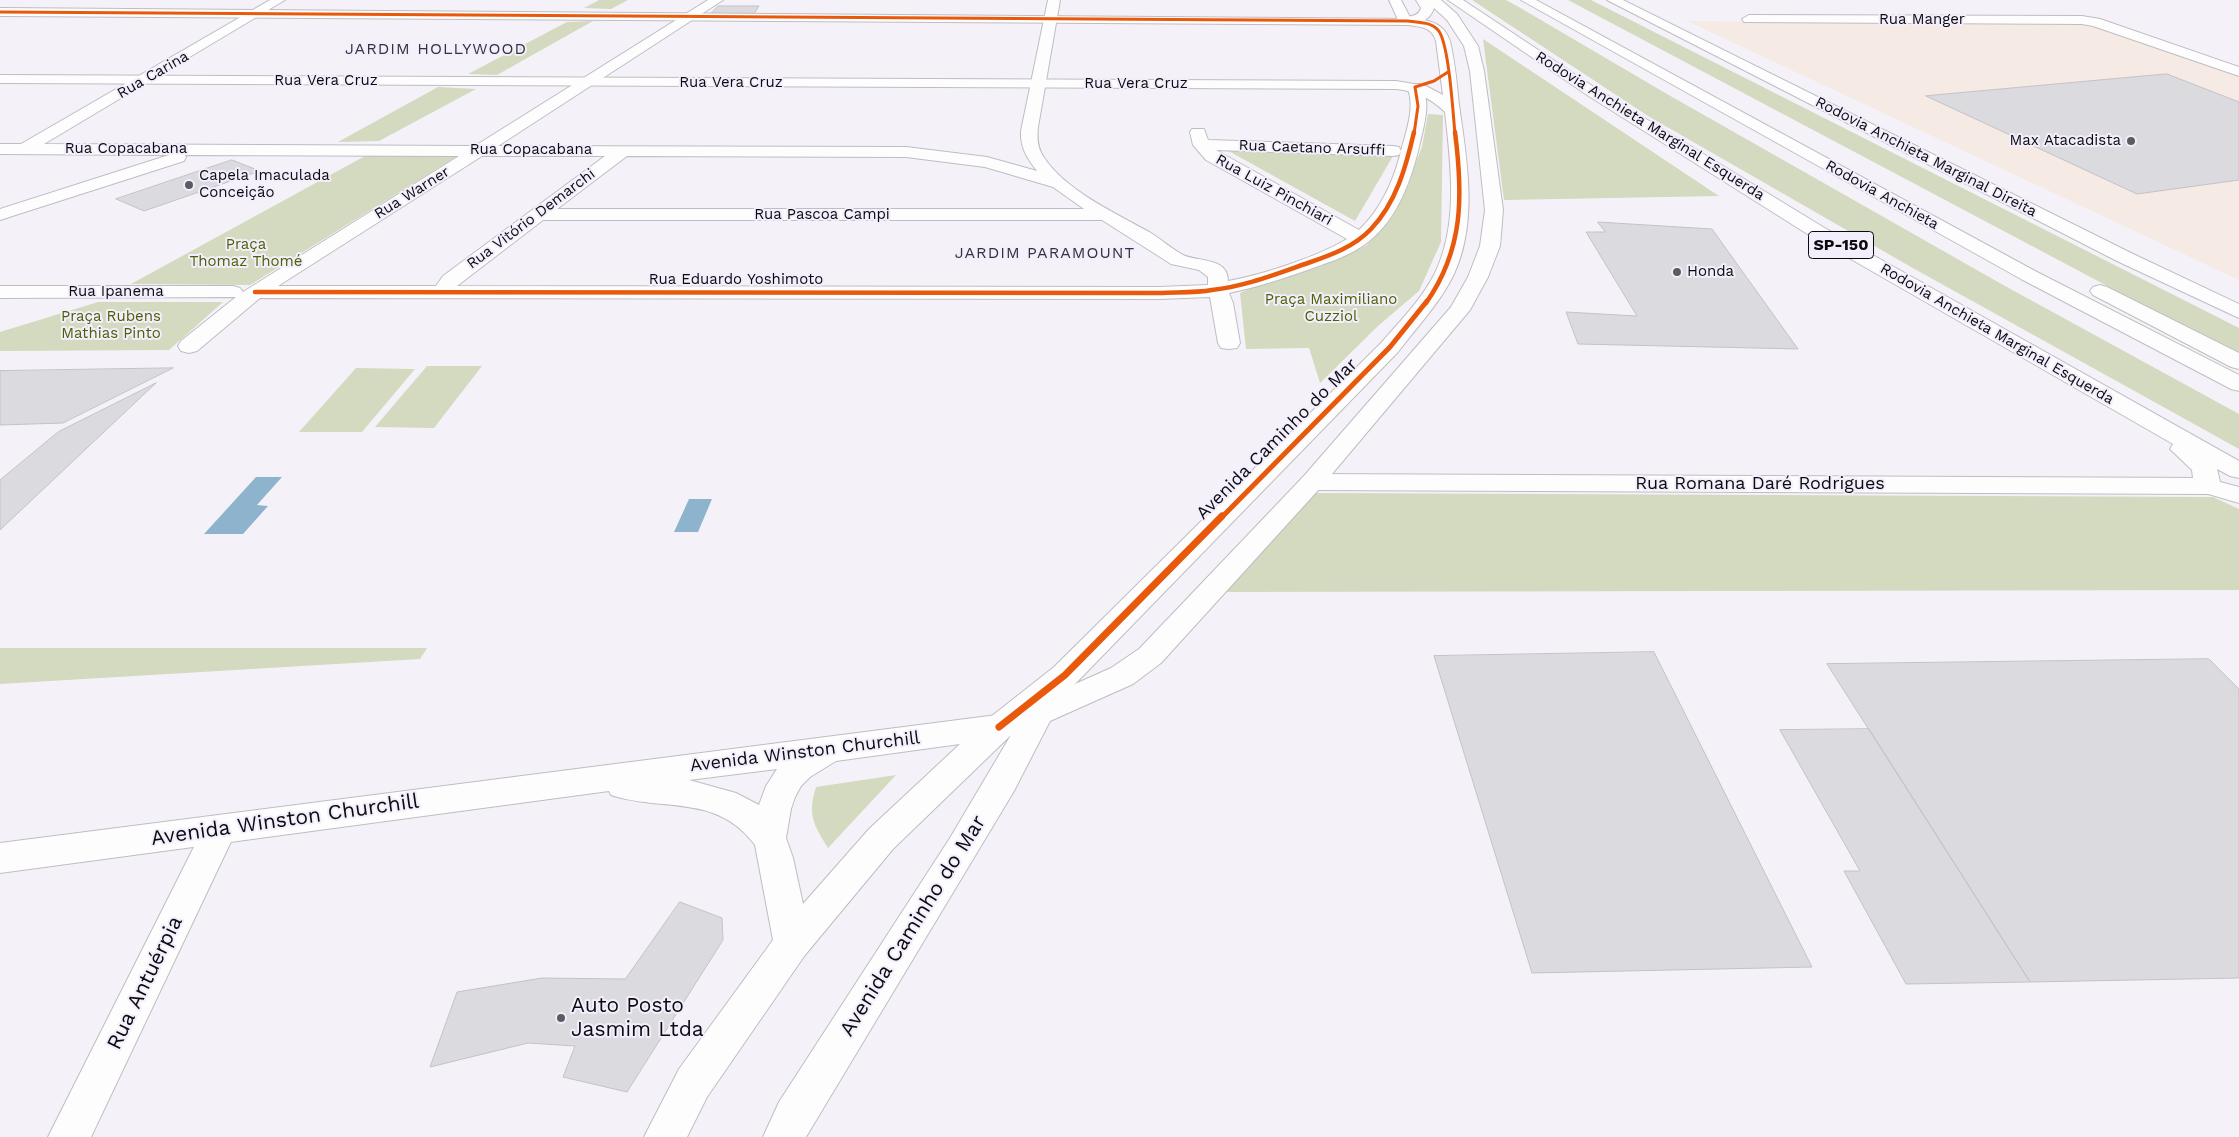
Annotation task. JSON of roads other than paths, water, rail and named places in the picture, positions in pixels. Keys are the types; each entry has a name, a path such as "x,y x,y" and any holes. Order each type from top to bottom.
{"main road":[{"name":"Rua Carina","path":"25,149 279,0"},
{"name":"Rua Warner","path":"189,346 255,292 717,0"},
{"path":"1054,0 1036,84 1029,139 1031,149 1058,183 1179,261 1179,273 1184,280 1218,290 1229,343"},
{"path":"1395,0 1406,21"},
{"path":"0,12 687,18 1406,21 1422,17 1426,13 1428,8 1422,0"},
{"path":"1044,701 1122,676 1150,656 1312,482 1460,310 1478,277 1490,246 1494,210 1476,63 1471,46 1463,31 1452,17 1433,0"},
{"name":"Rodovia Anchieta Marginal Esquerda","path":"1454,0 1592,92 1816,231 2239,471"},
{"name":"Rodovia Anchieta","path":"1527,0 2020,270 2239,384"},
{"name":"Rodovia Anchieta","path":"1550,0 1774,121 1950,213"},
{"name":"Rodovia Anchieta Marginal Direita","path":"1614,0 2124,257 2205,296 2239,310"},
{"name":"Rua Manger","path":"1749,19 2075,20 2095,22 2239,72"},
{"name":"Avenida Caminho do Mar","path":"784,1137 799,1109 1002,782 1044,701 1390,347 1424,304 1444,273 1455,243 1460,188 1448,72 1441,32 1433,26 1406,21"},
{"path":"1415,86 1434,81 1448,72"},
{"name":"Rua Vera Cruz","path":"0,79 1415,86 1434,94 1453,111"},
{"name":"Rua Eduardo Yoshimoto","path":"255,292 1159,292 1218,290 1259,280 1309,263 1346,247 1373,227 1387,206 1405,167 1413,136 1419,95 1415,86"},
{"name":"Rua Luiz Pinchiari","path":"1199,139 1217,159 1360,238"},
{"name":"Rua Caetano Arsuffi","path":"1199,139 1393,151"},
{"name":"Rua Copacabana","path":"0,148 906,152 977,160 1058,183"},
{"path":"0,156 25,149"},
{"path":"0,215 201,149"},
{"path":"1014,169 1026,159 1031,149"},
{"name":"Rua Vitório Demarchi","path":"443,292 450,280 623,151"},
{"name":"Rua Pascoa Campi","path":"537,214 1107,215"},
{"path":"2081,281 2239,362"},
{"name":"Rua Ipanema","path":"0,292 233,292"},
{"path":"2134,411 2205,468 2208,475 2207,486"},
{"name":"Rua Romana Daré Rodrigues","path":"1312,482 2207,486 2239,495"},
{"name":"Avenida Winston Churchill","path":"0,858 836,746 999,726 1044,701"},
{"path":"665,1137 693,1083 792,943 882,839 999,726"},
{"path":"769,838 773,809 783,783 791,773 806,761 836,746"},
{"name":"Avenida Winston Churchill","path":"569,783 642,787 706,797 735,806 758,823 769,838 776,859 792,943"},
{"name":"Rua Antuérpia","path":"70,1137 220,829"}],"water":[{"path":"256,477 282,477 257,505 268,506 243,534 204,534"},
{"path":"689,499 712,499 698,532 674,532"}],"place":[{"name":"Max Atacadista","path":"2131,141"},
{"name":"Capela Imaculada Conceição","path":"189,185"},
{"name":"Honda","path":"1677,272"},
{"name":"Auto Posto Jasmim Ltda","path":"561,1018"}],"district":[{"name":"JARDIM HOLLYWOOD","path":"436,49"},
{"name":"JARDIM PARAMOUNT","path":"1045,253"}],"park label":[{"name":"Praça Thomaz Thomé","path":"246,254"},
{"name":"Praça Maximiliano Cuzziol","path":"1331,308"},
{"name":"Praça Rubens Mathias Pinto","path":"111,326"}]}
